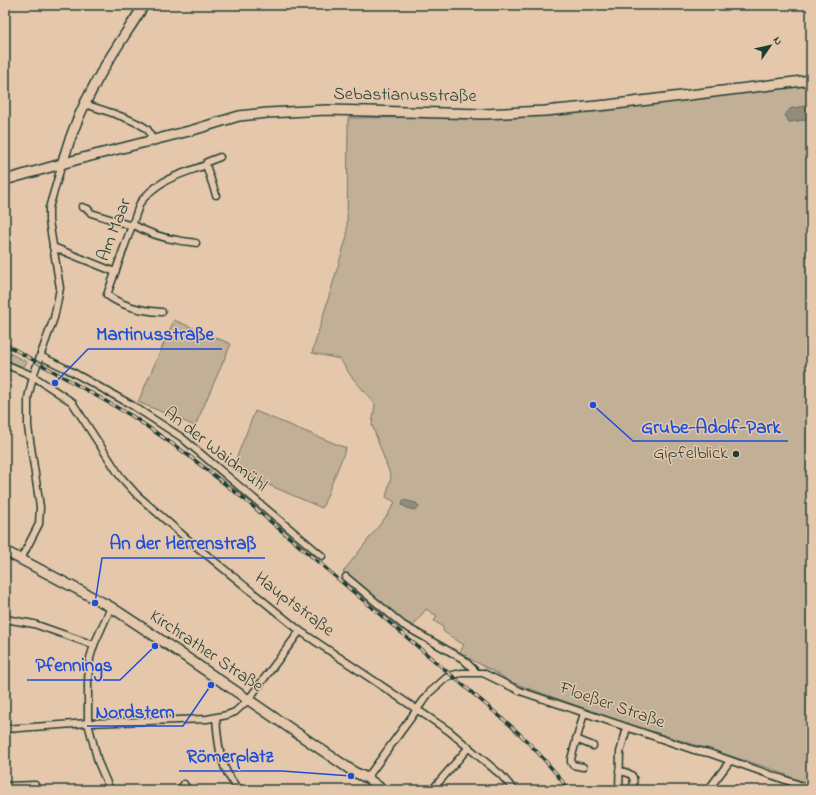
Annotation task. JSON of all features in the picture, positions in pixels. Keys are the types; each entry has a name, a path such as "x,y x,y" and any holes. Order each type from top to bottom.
{"street":[{"path":"20,559 38,524 40,508 28,427 28,398 33,376 54,318 60,288 49,221 49,208 68,141 84,104 144,5"},
{"name":"Sebastianusstraße","path":"5,180 193,130 239,116 327,110 484,114 608,106 811,80"},
{"path":"84,104 132,121 146,129 150,133 152,140"},
{"name":"Am Maar","path":"162,312 151,312 132,307 107,295 140,203 156,186 168,179 206,166 207,162 220,157"},
{"path":"206,166 216,195"},
{"path":"82,207 88,209 91,213 132,225 171,239 178,241 186,240 196,243"},
{"path":"53,247 115,272"},
{"name":"An der Waidmühl","path":"40,356 68,369 124,401 182,437 322,556"},
{"name":"Hauptstraße","path":"5,364 33,376 72,402 120,476 137,495 216,563 300,631 449,731 470,747 501,775 514,790"},
{"name":"Kirchrather Straße","path":"5,551 111,607 354,772 367,778 383,790"},
{"path":"346,577 411,631 462,659 476,672"},
{"path":"110,790 98,762 88,723 88,680 90,658 94,645 111,607"},
{"path":"5,619 34,624 94,645"},
{"path":"5,729 88,723 216,718 235,712 248,700 300,631"},
{"name":"Floeßer Straße","path":"367,778 429,693 446,678 452,675 462,672 476,672 491,676 520,691 811,789"},
{"path":"583,767 573,765 571,762 584,713"},
{"path":"216,718 218,743 223,762 229,778 240,790"},
{"path":"619,790 620,752 627,728"},
{"path":"576,739 593,746"},
{"path":"432,790 470,747"},
{"path":"708,790 730,761"},
{"path":"619,771 626,772 633,776 634,779 632,790"},
{"path":"180,790 184,784 188,790"},
{"path":"5,787 34,785"}],"shaded area":[{"path":"811,86 811,105 790,109 789,122 811,119 811,784 772,769 625,723 508,681 502,676 459,653 464,645 444,632 442,626 434,621 437,616 426,609 411,629 343,572 388,514 395,502 386,497 391,477 372,425 375,404 351,376 340,359 312,353 347,236 348,118 457,117 552,113 554,104 596,108 772,87"},
{"path":"811,105 811,119 789,122 785,115 790,109"},
{"path":"174,320 231,344 195,426 138,402"},
{"path":"5,351 27,362 23,368 5,360"},
{"path":"255,411 346,448 322,508 232,469"},
{"path":"403,500 416,503 419,506 418,509 407,508 402,505"},
{"path":"49,786 77,790 8,790 8,787"}],"railway":[{"path":"5,344 132,416 184,452 243,498 510,725 541,756 569,790"}],"place":[{"name":"Martinusstraße","path":"55,383"},
{"name":"Grube-Adolf-Park","path":"593,405"},
{"name":"Gipfelblick","path":"736,454"},
{"name":"An der Herrenstraß","path":"95,603"},
{"name":"Pfennings","path":"155,646"},
{"name":"Nordstern","path":"211,685"},
{"name":"Römerplatz","path":"351,776"}]}
